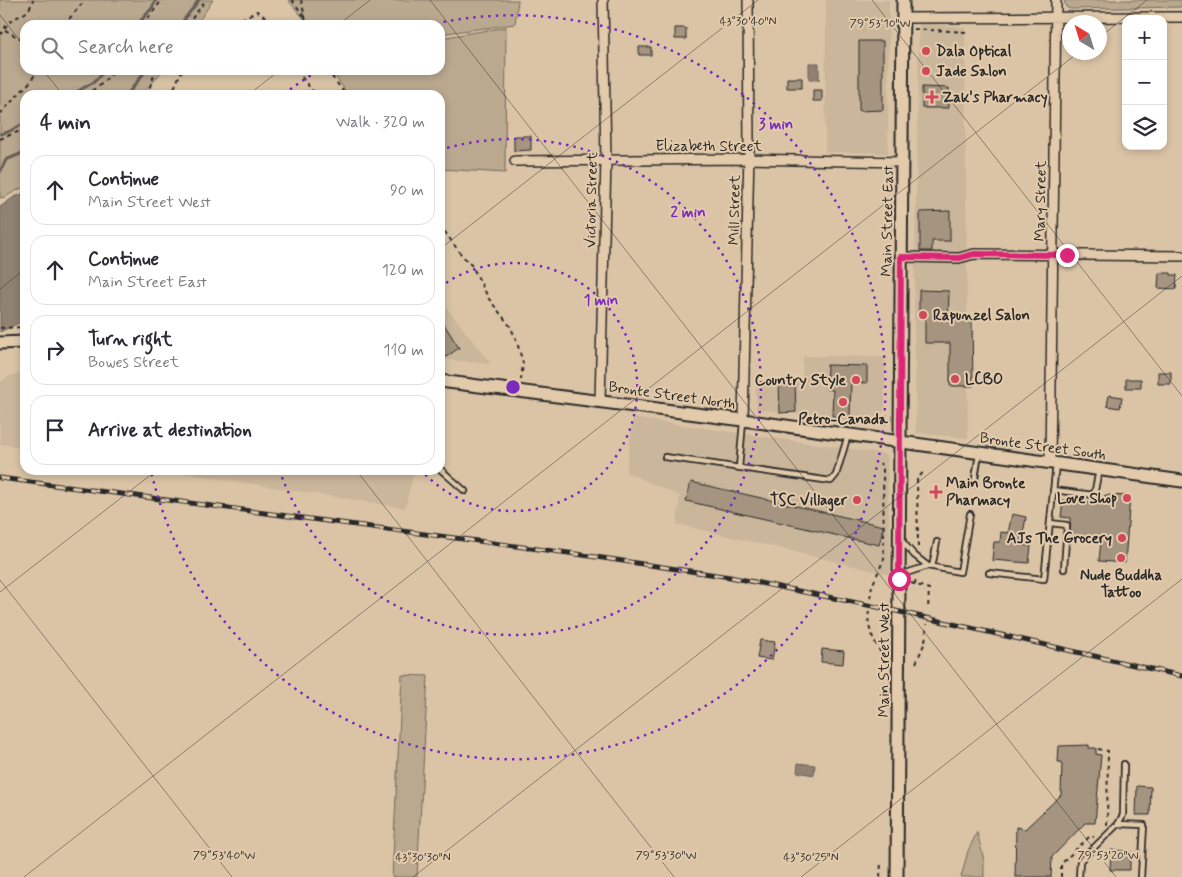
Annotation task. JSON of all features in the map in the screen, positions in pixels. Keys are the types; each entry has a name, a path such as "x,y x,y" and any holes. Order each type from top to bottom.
{"main road":[{"name":"Main Street East","path":"899,442 903,0"},
{"path":"0,344 20,342"},
{"name":"Bronte Street North","path":"445,382 899,442"},
{"name":"Bronte Street South","path":"899,442 1182,481"},
{"name":"Main Street West","path":"897,877 899,442"}],"street":[{"name":"Victoria Street","path":"600,401 606,160 603,0"},
{"name":"Mill Street","path":"743,420 748,159 748,0"},
{"name":"Mary Street","path":"1053,462 1056,0"},
{"path":"903,18 1182,17"},
{"name":"Elizabeth Street","path":"515,161 748,159 902,162"},
{"path":"901,257 959,258 974,254 1182,256"}],"lane":[{"path":"739,468 743,420"},
{"path":"665,457 831,481 836,475 848,435"},
{"path":"974,484 980,452"},
{"path":"989,573 1044,579 1053,490 1053,462"},
{"path":"1053,490 1094,495 1099,469"},
{"path":"445,473 465,491"},
{"path":"900,539 918,559 930,566 960,572 970,514"},
{"path":"1050,522 1067,525 1064,569"},
{"path":"930,566 937,542"},
{"path":"899,577 930,566"},
{"path":"1079,877 1080,861 1118,824 1123,815 1124,764"},
{"path":"1118,824 1144,825 1142,877"}],"path":[{"path":"0,35 10,22 22,16 31,6 33,0"},
{"path":"68,20 85,0"},
{"path":"147,20 162,0"},
{"path":"191,20 206,0"},
{"path":"292,0 305,17"},
{"path":"301,0 306,20"},
{"path":"240,20 257,11 269,20"},
{"path":"914,29 967,32"},
{"path":"4,30 20,38"},
{"path":"21,90 35,75"},
{"path":"93,90 111,75"},
{"path":"149,90 154,75"},
{"path":"173,90 180,75"},
{"path":"301,75 312,90"},
{"path":"331,75 342,90"},
{"path":"0,115 20,91"},
{"path":"0,138 20,131"},
{"path":"445,232 472,266 489,299 510,326 516,338 523,363 520,391"},
{"path":"0,328 20,327"},
{"path":"870,598 872,586 884,559 883,469 880,463"},
{"path":"918,559 917,480 924,471"},
{"path":"915,584 917,570"},
{"path":"899,577 929,589 928,610"},
{"path":"868,611 867,619 870,633 882,654"},
{"path":"916,663 925,642 927,624"},
{"path":"1098,749 1108,751 1107,826"},
{"path":"1061,877 1061,864 1090,836 1094,837"},
{"path":"880,862 880,877"}],"shaded area":[{"path":"0,0 213,0 199,20 20,20 20,75 159,75 146,90 20,90 20,189 0,198"},
{"path":"288,0 518,0 515,24 445,33 445,20 305,20"},
{"path":"826,0 889,0 888,153 825,152"},
{"path":"1064,0 1182,0 1182,7 1070,9 1066,7"},
{"path":"919,23 965,27 968,438 916,433 914,317"},
{"path":"506,27 505,173 445,169 445,90 345,90 334,75 445,75 445,37"},
{"path":"809,63 819,63 819,80 809,80"},
{"path":"20,195 20,322 0,332 0,207"},
{"path":"445,305 491,364 445,359"},
{"path":"803,356 885,357 885,407 882,413 871,423 866,424 756,409 756,382 802,381"},
{"path":"20,373 20,447 0,444 0,382 9,376"},
{"path":"633,418 887,454 891,575 677,524 680,496 626,472"},
{"path":"196,475 413,475 405,508"},
{"path":"402,675 428,676 417,877 392,877"},
{"path":"798,763 815,765 814,775 797,772"},
{"path":"977,832 984,860 984,877 961,877 968,851"}],"building":[{"path":"675,28 686,28 686,39 675,39"},
{"path":"859,41 883,41 883,110 859,111"},
{"path":"639,47 651,47 651,55 639,55"},
{"path":"787,78 802,78 802,88 787,88"},
{"path":"922,87 949,88 949,108 922,108"},
{"path":"813,90 822,90 822,101 813,101"},
{"path":"514,136 531,136 531,150 514,151"},
{"path":"950,211 950,241 932,241 932,251 920,251 920,212"},
{"path":"1159,273 1177,275 1176,289 1158,288"},
{"path":"919,290 949,291 948,320 972,320 973,386 950,386 950,343 925,343 925,318 919,318"},
{"path":"445,326 459,348 445,358"},
{"path":"827,365 867,366 867,383 851,382 850,417 832,416 833,390 826,389"},
{"path":"1158,372 1171,372 1171,384 1158,384"},
{"path":"1126,379 1141,379 1141,388 1126,388"},
{"path":"795,382 796,412 780,413 779,383"},
{"path":"1109,395 1122,397 1120,408 1107,406"},
{"path":"691,482 884,526 879,545 686,501"},
{"path":"1105,495 1130,496 1125,563 1099,561 1101,541 1070,538 1070,518 1061,517 1063,500 1104,503"},
{"path":"1012,514 1026,517 1021,545 1031,546 1029,563 992,560 994,542 1000,542 1001,532 1008,533"},
{"path":"760,640 775,642 772,660 757,658"},
{"path":"822,649 844,651 843,664 821,662"},
{"path":"1089,745 1089,748 1096,748 1096,754 1101,755 1095,823 1085,823 1052,857 1051,877 1015,877 1016,827 1025,829 1061,795 1062,762 1058,762 1059,746"},
{"path":"1137,786 1151,787 1150,815 1136,815"},
{"path":"1111,850 1130,851 1130,870 1110,870"}],"waterway":[{"path":"141,20 156,0"},
{"path":"184,20 199,0"},
{"path":"80,90 94,82 100,75"},
{"path":"131,90 142,75"},
{"path":"0,134 20,126"},
{"path":"0,172 6,160 20,154"}],"railway":[{"path":"0,478 576,554 730,577 887,609 1182,676"}],"place":[{"name":"Dala Optical","path":"926,51"},
{"name":"Jade Salon","path":"926,71"},
{"name":"Zak's Pharmacy","path":"932,97"},
{"name":"Rapunzel Salon","path":"923,315"},
{"name":"LCBO","path":"955,379"},
{"name":"Country Style","path":"856,380"},
{"name":"Petro-Canada","path":"843,402"},
{"name":"Main Bronte Pharmacy","path":"936,492"},
{"name":"Love Shop","path":"1127,498"},
{"name":"TSC Villager","path":"857,500"},
{"name":"AJs The Grocery","path":"1122,538"},
{"name":"Nude Buddha Tattoo","path":"1121,558"}],"route":[{"path":"899,579 901,257 959,258 974,254 1067,255"}]}
